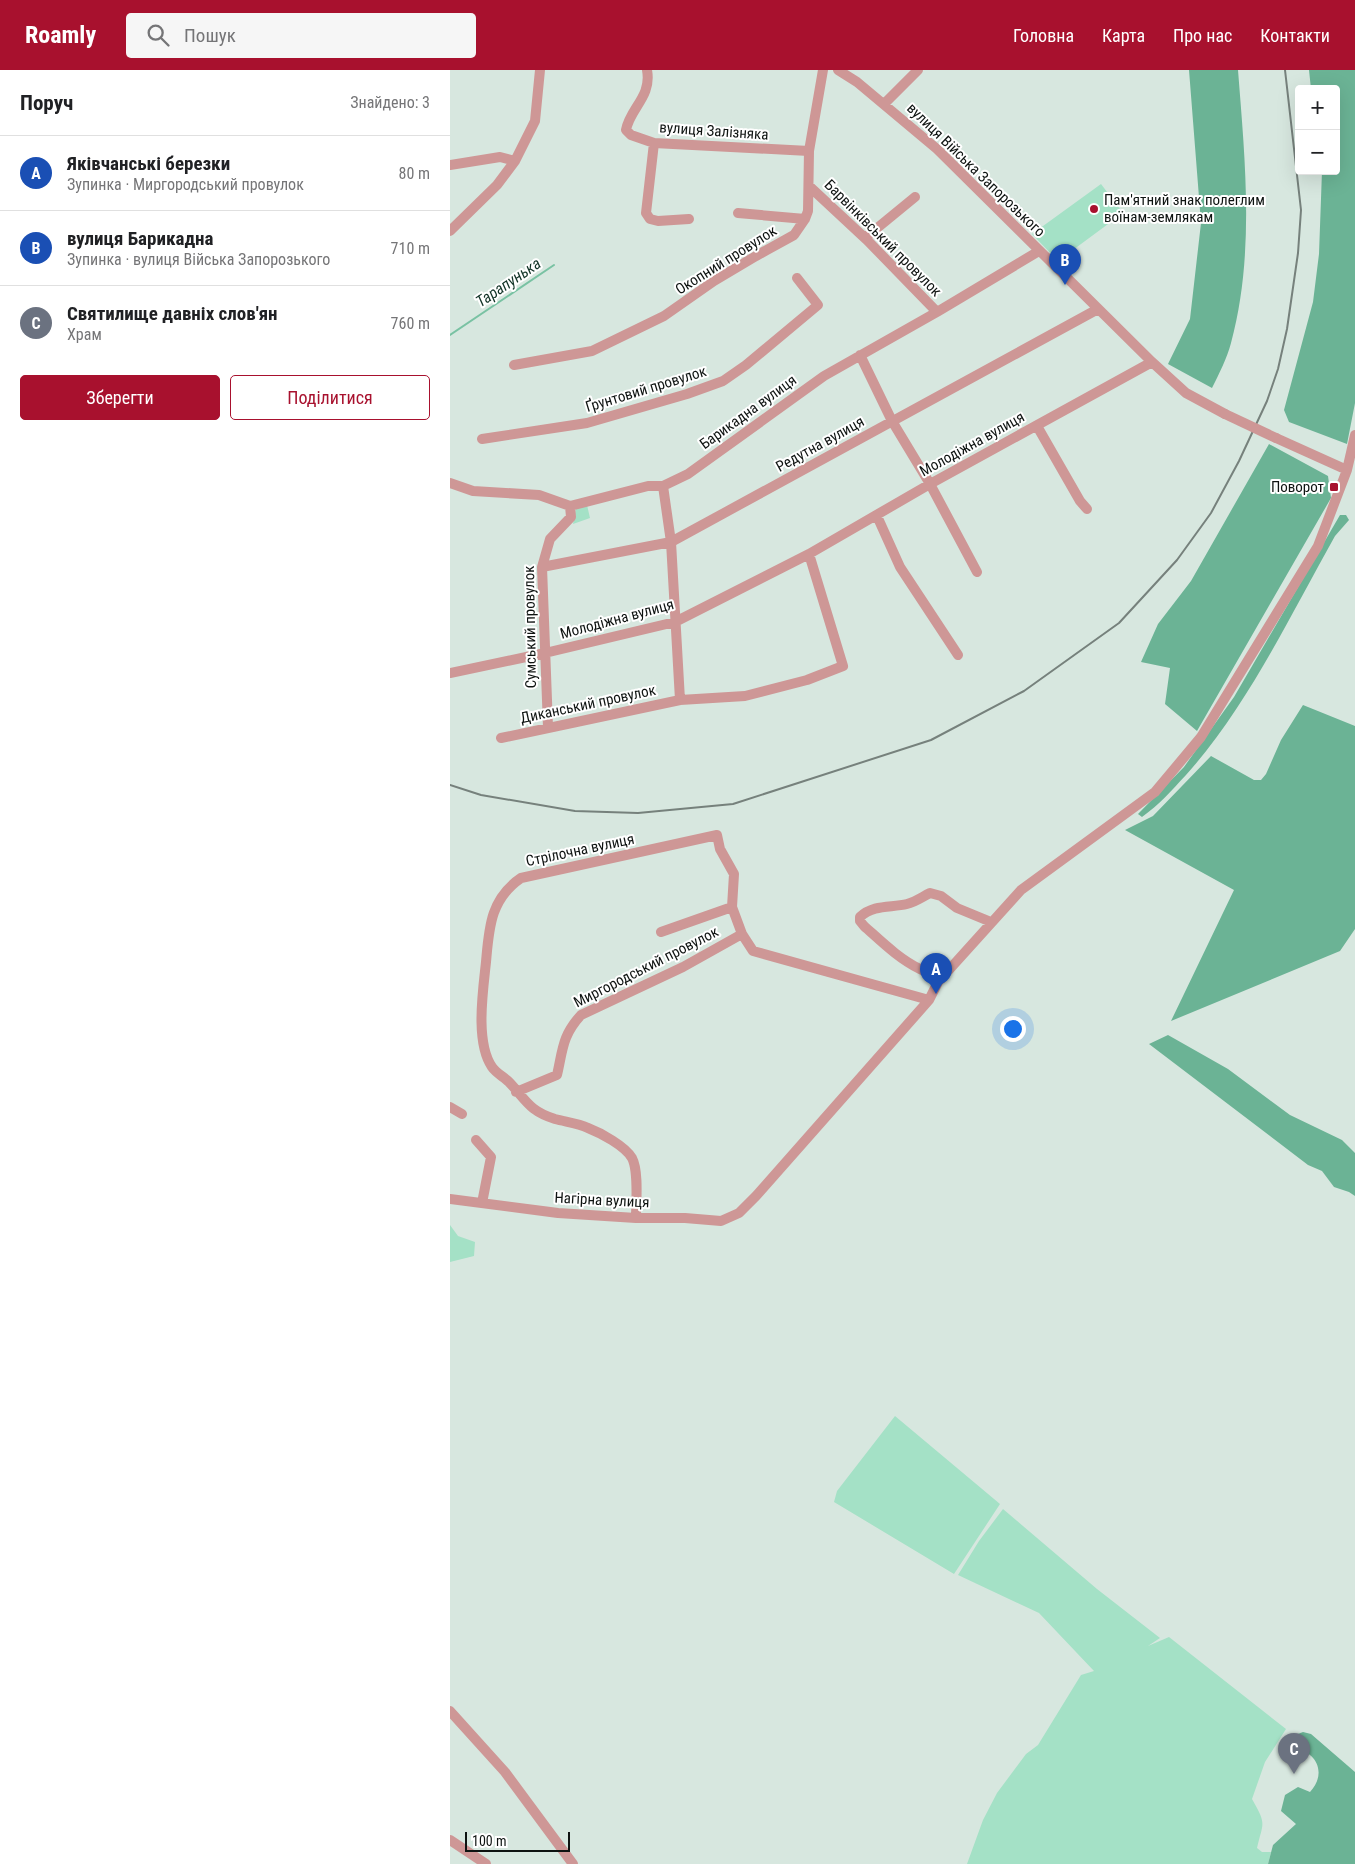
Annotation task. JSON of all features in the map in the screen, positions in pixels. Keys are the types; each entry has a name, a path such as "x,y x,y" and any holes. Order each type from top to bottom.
{"street":[{"path":"450,231 496,185 515,161 535,121 540,70"},
{"name":"вулиця Залізняка","path":"647,70 649,81 642,99 627,124 626,130 631,135 654,143 809,151"},
{"path":"738,213 805,219 808,211 809,151 823,70"},
{"name":"вулиця Війська Запорозького","path":"838,70 857,82 937,149 1152,362 1186,393 1225,414 1347,470"},
{"path":"884,104 918,70"},
{"path":"654,143 646,213 650,219 658,221 690,219"},
{"path":"450,165 500,157 515,161"},
{"name":"Барвінківський провулок","path":"809,186 865,238 937,312"},
{"path":"865,238 915,197"},
{"name":"Окопний провулок","path":"514,364 592,351 664,316 714,281 794,235 805,219"},
{"name":"Барикадна вулиця","path":"570,506 648,486 662,486 688,474 824,376 937,312 1039,250"},
{"name":"Ґрунтовий провулок","path":"482,439 587,422 687,394 723,381 746,365 818,305 797,278"},
{"name":"Редутна вулиця","path":"542,567 671,542 1098,309"},
{"path":"860,356 892,421 930,484 977,572"},
{"name":"Молодіжна вулиця","path":"450,673 675,622 809,554 930,484 1152,362"},
{"path":"1037,426 1080,501 1087,509"},
{"path":"929,1000 941,979 1020,890 1155,792 1201,737 1318,546 1347,470 1355,435"},
{"path":"450,483 473,491 539,495 570,506"},
{"path":"662,486 671,542 680,700 745,696 807,680 843,666 809,554"},
{"name":"Сумський провулок","path":"548,728 542,567 550,539 571,517 570,506"},
{"path":"877,516 900,567 958,655"},
{"name":"Диканський провулок","path":"501,738 680,700"},
{"name":"Миргородський провулок","path":"717,836 720,849 734,874 732,907 742,934 753,951 929,1000"},
{"name":"Стрілочна вулиця","path":"636,1218 635,1173 632,1158 619,1145 588,1127 554,1119 530,1108 509,1082 493,1068 486,1056 481,1010 492,914 505,892 521,878 717,836"},
{"path":"941,979 936,974 920,969 899,956 864,926 860,921 860,917 886,905 912,902 930,893 941,896 957,908 991,922"},
{"name":"Миргородський провулок","path":"661,932 732,907"},
{"name":"Миргородський провулок","path":"516,1092 558,1075 564,1040 570,1027 581,1015 682,967 742,934"},
{"name":"Нагірна вулиця","path":"450,1199 558,1213 721,1221 739,1213 756,1196 929,1000"},
{"path":"450,1107 462,1114"},
{"path":"476,1140 491,1157 482,1203"},
{"path":"450,1711 505,1772 573,1864"},
{"path":"450,1840 486,1864"}],"green space":[{"path":"1189,70 1238,70 1243,138 1246,241 1243,275 1231,343 1212,388 1168,364 1190,319 1201,223"},
{"path":"1309,70 1355,70 1355,403 1347,444 1289,422 1284,410 1313,302 1319,254 1322,175 1340,175 1340,85 1311,85"},
{"path":"1101,184 1123,213 1058,261 1032,234"},
{"path":"1269,444 1328,476 1331,498 1197,731 1165,704 1170,668 1141,662 1158,624 1191,581"},
{"path":"587,505 590,518 573,524 576,508"},
{"path":"1340,515 1346,515 1349,520 1335,536 1284,629 1229,720 1186,775 1160,802 1142,817 1138,814 1184,767 1234,697"},
{"path":"1303,705 1355,726 1355,929 1340,951 1171,1021 1234,890 1125,830 1153,816 1211,756 1254,780 1261,780 1266,774 1281,740"},
{"path":"1168,1035 1228,1069 1290,1115 1342,1140 1355,1153 1355,1196 1334,1187 1322,1171 1308,1165 1149,1044"},
{"path":"450,1225 458,1236 475,1242 474,1256 450,1262"},
{"path":"895,1416 1000,1504 954,1574 834,1502 837,1491"},
{"path":"1003,1509 1097,1589 1160,1638 1148,1646 1169,1637 1286,1729 1265,1762 1252,1799 1262,1819 1262,1828 1257,1848 1262,1852 1271,1852 1268,1864 967,1864 983,1820 997,1793 1026,1754 1038,1745 1081,1675 1094,1671 1039,1613 958,1575 979,1541"},
{"path":"1303,1732 1311,1734 1355,1772 1355,1864 1268,1864 1273,1845 1296,1824 1281,1811 1285,1795 1298,1787 1310,1792 1318,1777 1316,1763 1312,1757 1299,1750 1290,1749 1290,1737"}],"waterway":[{"name":"Тарапунька","path":"450,335 554,265"}],"railway":[{"path":"450,785 481,795 575,811 638,813 733,804 931,740 1024,691 1119,623 1177,560 1211,513 1239,461 1267,401 1278,369 1287,329 1298,253 1301,210 1285,70"}],"place":[{"name":"Пам'ятний знак полеглим воїнам-землякам","path":"1094,209"},
{"name":"вулиця Барикадна","path":"1065,285"},
{"name":"Поворот","path":"1334,487"},
{"name":"Яківчанські березки","path":"936,994"},
{"name":"Святилище давніх слов'ян","path":"1294,1774"}]}
